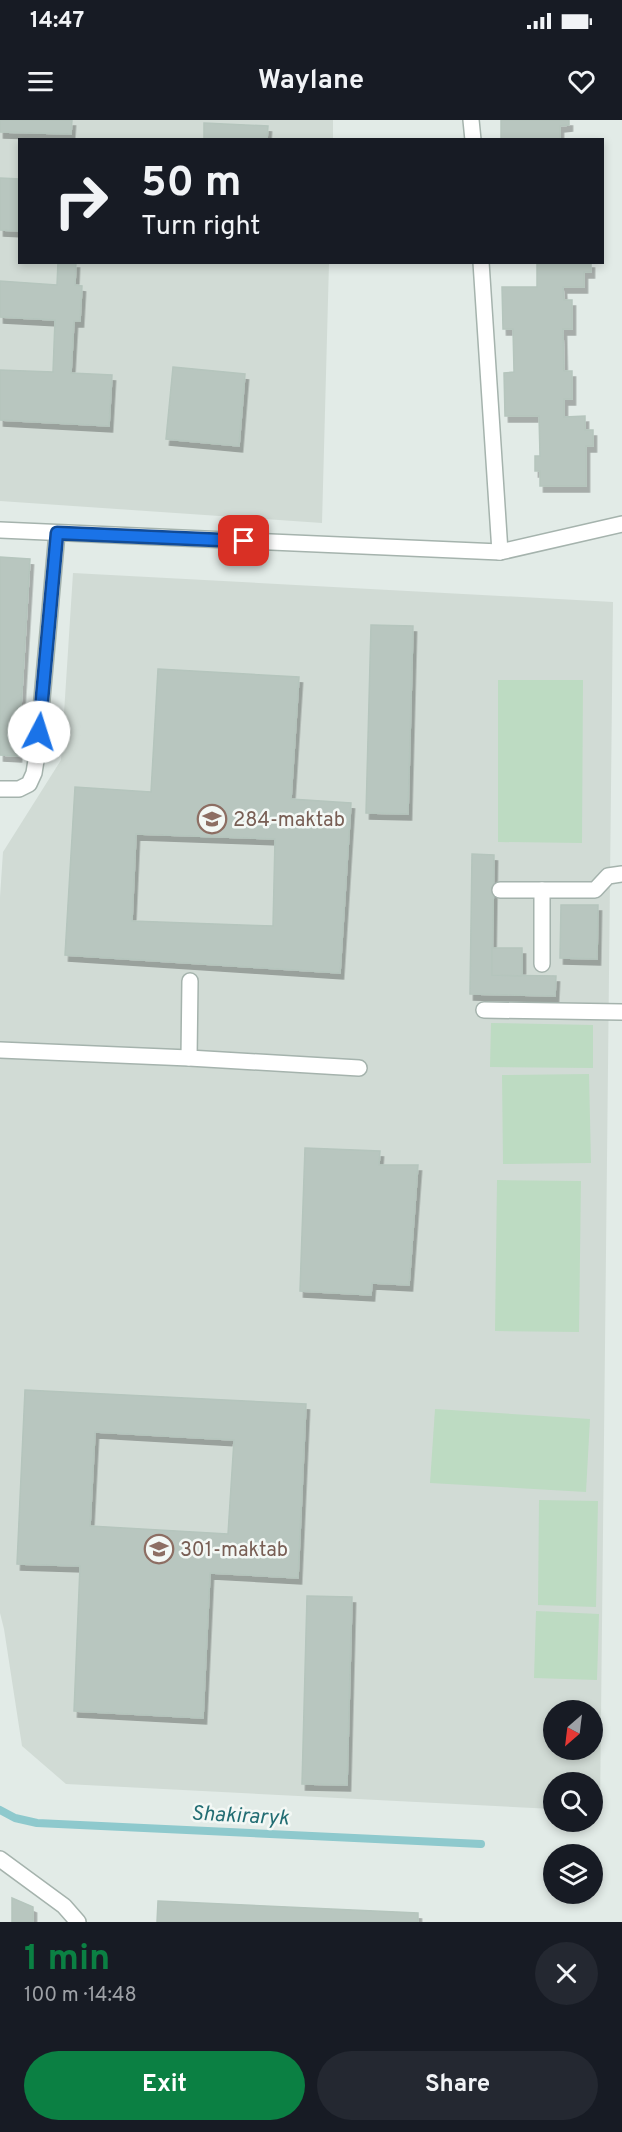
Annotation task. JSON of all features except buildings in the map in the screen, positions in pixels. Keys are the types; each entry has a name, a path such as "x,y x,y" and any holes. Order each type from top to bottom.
{"lane":[{"path":"471,120 473,138"},
{"path":"481,264 500,552"},
{"path":"0,530 500,552 622,524"},
{"path":"0,789 19,789 29,784 34,773 57,533"},
{"path":"500,890 595,890 608,876 622,874"},
{"path":"542,890 542,964"},
{"path":"189,1058 190,981"},
{"path":"484,1010 622,1012"},
{"path":"0,1050 359,1068"},
{"path":"0,1860 64,1906 78,1922"}],"shaded area":[{"path":"0,120 333,120 333,138 18,138 18,264 329,264 322,523 0,501"},
{"path":"73,573 613,602 601,1700 543,1700 543,1760 601,1760 600,1772 543,1772 543,1808 66,1784 22,1746 0,1613 0,897 3,852 61,760"}],"green space":[{"path":"498,680 583,680 582,843 498,842"},
{"path":"491,1023 593,1025 593,1068 490,1067"},
{"path":"589,1074 591,1163 503,1164 502,1075"},
{"path":"497,1180 581,1181 579,1332 495,1331"},
{"path":"435,1409 590,1419 586,1492 430,1483"},
{"path":"539,1500 598,1501 596,1607 538,1605"},
{"path":"536,1611 599,1614 597,1680 534,1678"}],"waterway":[{"name":"Shakiraryk","path":"0,1810 15,1818 37,1823 481,1844"}],"place":[{"name":"284-maktab","path":"212,819"},
{"name":"301-maktab","path":"159,1549"}],"route":[{"path":"39,732 57,533 244,541"}]}
